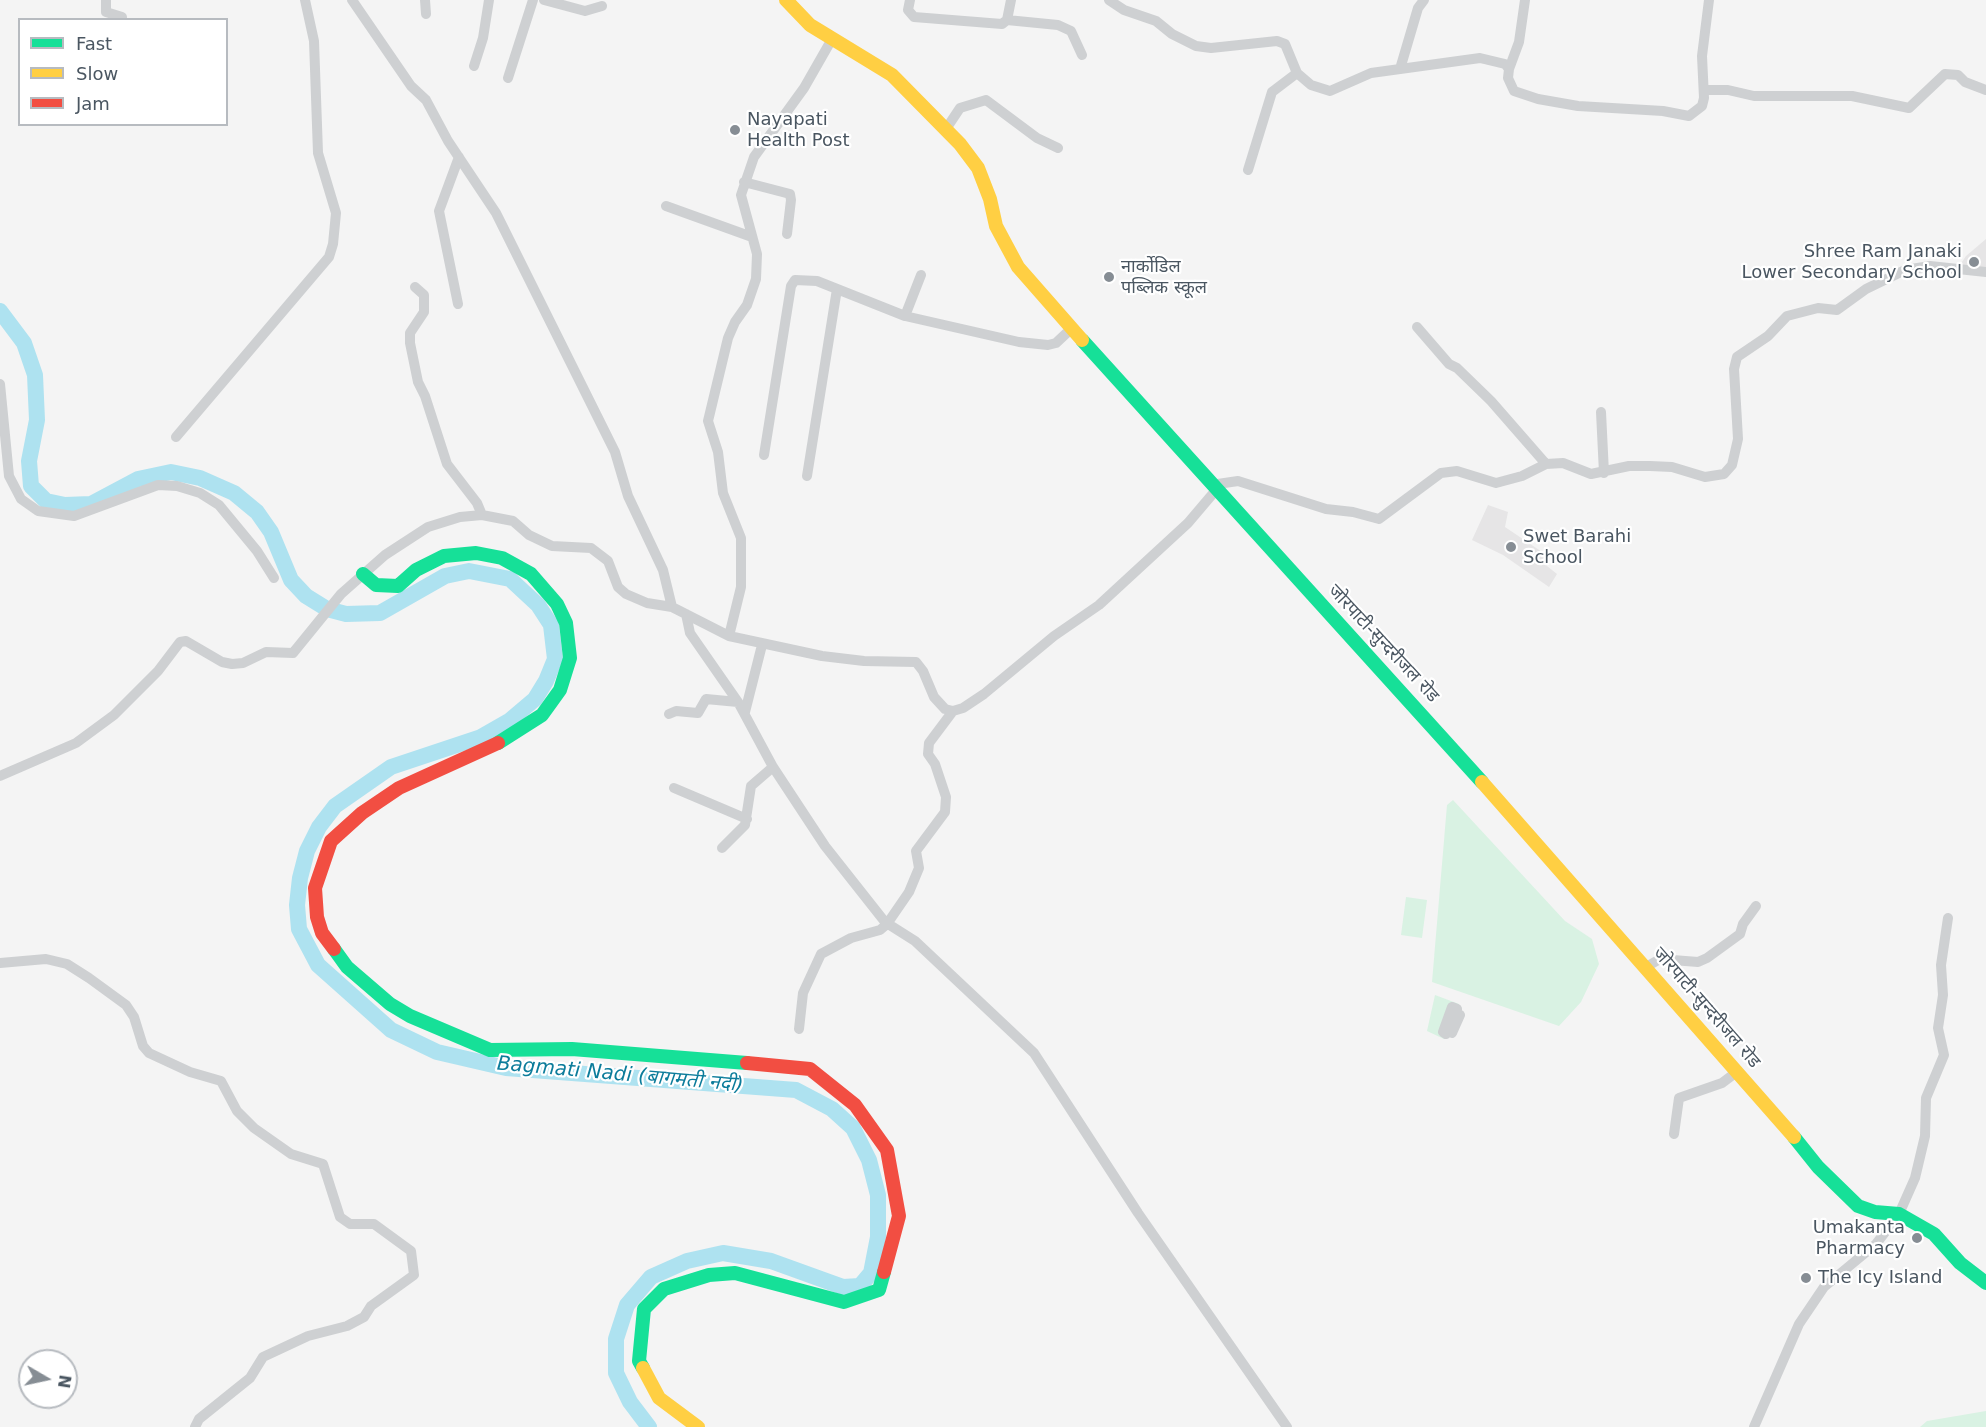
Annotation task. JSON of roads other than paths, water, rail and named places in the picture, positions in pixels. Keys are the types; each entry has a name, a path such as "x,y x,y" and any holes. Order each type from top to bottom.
{"street":[{"path":"106,0 106,12 122,17"},
{"path":"176,436 328,257 333,244 336,213 318,153 314,41 305,0"},
{"path":"352,0 411,86 426,100 459,157 496,213 518,260 535,287 564,354 615,452 628,496 663,570 672,606"},
{"path":"425,0 426,15"},
{"path":"474,66 483,38 489,0"},
{"path":"508,78 533,0"},
{"path":"544,0 575,4 585,10 602,6"},
{"name":"जोरपाटी-सुन्दरीजल रोड","path":"786,0 810,26 892,75 946,129 978,168 990,199 996,226 1018,267 1214,487 1419,710 1738,1071 1818,1167 1847,1197 1865,1209 1899,1214 1934,1234 1960,1263 1986,1283"},
{"path":"910,0 908,10 914,17 1002,24 1007,20 1011,0"},
{"path":"1109,0 1124,10 1156,21 1172,34 1196,46 1211,48 1277,41 1285,44 1297,73 1311,85 1330,91 1340,89 1364,76 1480,58 1505,64 1509,69"},
{"path":"1400,69 1418,8 1424,0"},
{"path":"1525,0 1519,42 1509,69 1509,78 1514,91 1578,106 1663,111 1689,116 1702,106 1705,90 1702,56 1709,0"},
{"path":"1007,20 1058,25 1071,31 1082,55"},
{"path":"729,636 741,587 741,538 723,493 718,452 708,421 728,338 735,322 747,305 756,279 757,254 741,205 744,182 754,157 804,88 832,39"},
{"path":"1248,170 1272,92 1297,73"},
{"path":"1705,90 1728,90 1754,96 1852,96 1909,108 1945,74 1958,75 1965,82 1986,90"},
{"path":"946,129 960,108 986,100 1037,138 1058,148"},
{"path":"458,304 439,211 459,157"},
{"path":"744,182 790,194 792,200 787,234"},
{"path":"666,206 752,237"},
{"path":"0,776 76,743 114,715 158,671 180,642 186,641 222,662 232,664 243,663 266,651 293,653 340,594 385,555 428,527 460,517 482,514 513,521 529,535 552,546 591,548 608,561 618,586 626,594 647,603 672,606 729,636 762,645 864,661 916,662 923,671 934,697 945,709 953,711 963,708 984,694 1054,636 1098,605 1188,523 1214,487 1238,481 1326,509 1353,512 1379,519 1442,473 1457,471 1505,483 1546,464 1563,463 1591,474 1629,466 1650,466 1672,467 1705,477 1724,474 1732,465 1738,439 1734,369 1737,357 1768,336 1787,316 1818,308 1837,310 1866,289 1905,270 1930,266 1986,272"},
{"path":"905,316 921,275"},
{"path":"764,455 792,282 809,279 905,316 999,338 1048,345 1056,343 1072,328"},
{"path":"415,287 424,295 423,312 410,333 418,382 447,464 477,503 482,514"},
{"path":"807,476 837,289"},
{"path":"1417,327 1449,364 1491,401 1546,464"},
{"path":"1,392 4,447 9,476 21,499 38,511 74,516 158,484 177,486 200,493 219,505 274,578"},
{"path":"1601,412 1604,473"},
{"path":"363,574 376,585 392,587 398,586 416,570 444,556 477,553 502,558 531,574 557,604 566,623 570,658 560,690 542,715 509,738 399,789 362,813 331,841 315,888 317,917 322,933 347,967 390,1004 410,1016 490,1050 572,1049 672,1054 810,1070 855,1105 887,1150 898,1216 879,1290 844,1302 735,1273 709,1275 664,1289 644,1309 639,1361 659,1398 698,1427"},
{"path":"686,614 690,633 745,712 773,767 825,846 888,924 915,941 1034,1053 1138,1213 1287,1427"},
{"path":"745,712 762,645"},
{"path":"669,714 676,711 698,713 706,699 738,702"},
{"path":"799,1029 803,993 821,954 851,938 880,930 888,924 909,892 919,867 916,851 945,812 946,797 936,764 928,754 929,743 953,711"},
{"path":"722,848 745,825 751,786 773,767"},
{"path":"674,788 747,819"},
{"path":"1646,967 1660,959 1698,962 1707,958 1740,934 1743,924 1756,906"},
{"path":"1754,1427 1799,1324 1824,1287 1876,1244 1899,1214 1921,1158 1927,1114 1926,1098 1944,1054 1938,1028 1943,995 1942,947 1948,918"},
{"path":"0,963 46,959 67,964 89,978 126,1005 134,1017 143,1046 149,1053 190,1072 221,1081 237,1111 254,1128 291,1154 323,1164 340,1217 350,1224 375,1224 411,1251 414,1275 371,1306 364,1317 347,1326 308,1336 263,1357 250,1378 199,1419 195,1427"},
{"path":"1674,1134 1679,1098 1722,1083 1738,1071"}],"waterway":[{"name":"Bagmati Nadi (बागमती नदी)","path":"0,311 24,343 35,375 37,420 29,461 31,486 46,501 65,505 91,504 138,479 171,472 200,478 234,493 257,512 271,532 291,580 306,596 327,609 346,614 380,613 445,576 469,571 510,579 538,605 551,625 555,659 535,699 509,721 481,737 391,767 335,806 319,827 307,851 300,878 297,905 299,929 318,965 391,1030 437,1052 506,1068 796,1090 832,1109 853,1128 869,1160 878,1195 878,1237 871,1273 860,1286 843,1287 771,1261 723,1253 687,1261 651,1277 627,1305 616,1339 616,1373 630,1402 649,1427"}],"place":[{"name":"Nayapati Health Post","path":"735,130"},
{"name":"Shree Ram Janaki Lower Secondary School","path":"1974,262"},
{"name":"नार्कोडिल पब्लिक स्कूल","path":"1109,277"},
{"name":"Swet Barahi School","path":"1511,547"},
{"name":"Umakanta Pharmacy","path":"1917,1238"},
{"name":"The Icy Island","path":"1806,1278"}]}
